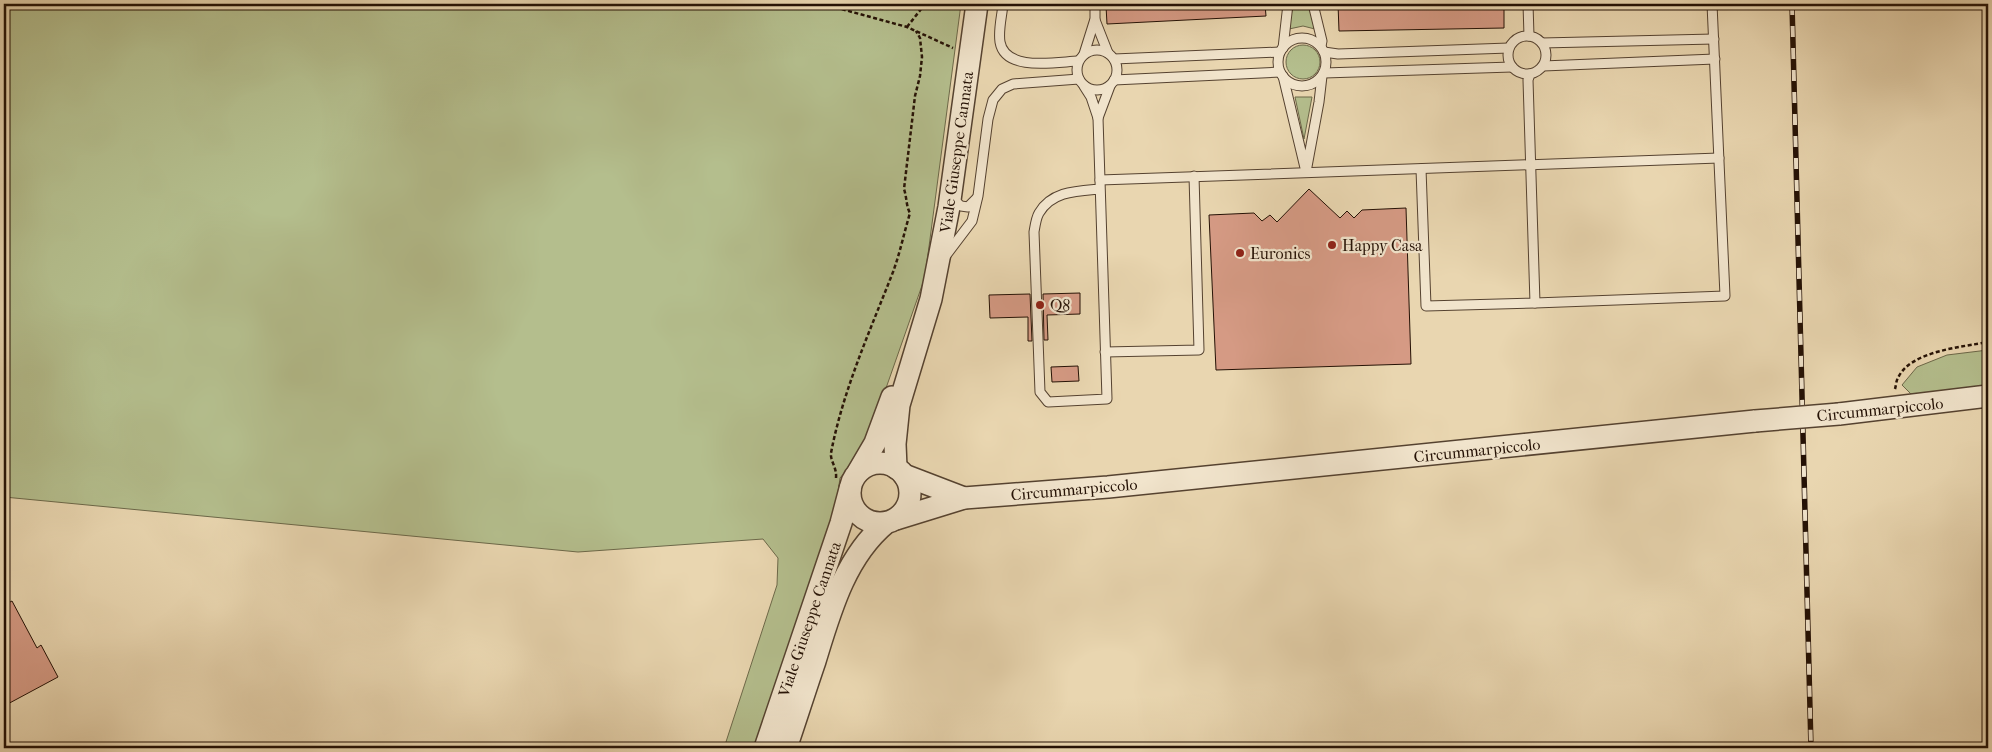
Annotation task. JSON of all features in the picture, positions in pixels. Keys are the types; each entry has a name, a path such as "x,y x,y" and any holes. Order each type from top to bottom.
{"street":[{"name":"Viale Giuseppe Cannata","path":"900,471 895,444 899,405 931,299 938,266 951,196 977,4"},
{"name":"Viale Giuseppe Cannata","path":"766,748 841,523 848,481 875,443 931,299"},
{"name":"Circummarpiccolo","path":"891,521 964,498 1108,487 1840,414 1988,396"},
{"path":"876,463 887,464 900,471 910,488 908,504 903,512 891,521 876,524 859,516 853,508 850,499 848,481 867,466 876,463"},
{"name":"Circummarpiccolo","path":"900,471 964,498"},
{"name":"Viale Giuseppe Cannata","path":"786,748 842,583 856,558 873,534 891,521"}],"lane":[{"path":"1003,4 1000,41 1002,51 1010,59 1024,63 1081,58 1096,50 1111,56 1281,50 1290,41 1302,38 1312,40 1323,49 1338,54 1510,48"},
{"path":"1095,4 1095,20 1077,67 1082,82 1091,97 1098,118 1100,184 1105,352 1107,399 1048,402 1040,392 1034,232 1038,213 1053,197 1100,184 1194,176 1719,158"},
{"path":"1288,4 1278,59 1306,172"},
{"path":"1306,172 1326,61 1313,4"},
{"path":"1528,4 1529,36"},
{"path":"1421,169 1426,306 1725,296 1712,4"},
{"path":"1095,20 1117,69 1098,118"},
{"path":"1512,67 1508,58 1510,48 1517,39 1529,36 1542,43 1714,39"},
{"path":"1542,43 1546,54 1542,66"},
{"path":"938,266 962,237 972,220 978,196 988,119 993,100 1002,89 1013,84 1082,82 1097,90 1112,83 1281,74 1292,84 1304,86 1312,84 1323,74 1512,67 1524,74 1530,74 1542,66 1715,59"},
{"path":"1530,74 1528,80 1535,303"},
{"path":"1105,352 1199,350 1194,176"},
{"path":"951,196 956,203 968,207 978,196"}],"path":[{"path":"823,4 907,27 970,56"},
{"path":"907,27 925,4"},
{"path":"848,481 837,470 831,456 837,428 866,338 893,270 910,213 906,206 908,200 904,189 915,96 920,76 922,49 920,38 916,31"},
{"path":"1892,408 1898,378 1912,362 1939,351 1988,342"}],"green space":[{"path":"4,4 961,4 925,277 865,448 840,478 833,527 760,748 724,748 777,585 778,558 763,539 578,552 4,497"},
{"path":"1293,4 1308,4 1315,29 1303,26 1289,29"},
{"path":"1303,45 1310,46 1315,50 1319,55 1319,69 1315,74 1310,78 1303,79 1296,78 1291,74 1287,69 1286,62 1287,55 1291,50 1296,46"},
{"path":"1295,97 1312,97 1304,139"},
{"path":"1988,350 1988,385 1913,396 1902,385 1917,367 1947,355"}],"building":[{"path":"1265,4 1266,16 1107,24 1106,6"},
{"path":"1338,4 1504,4 1504,28 1339,31"},
{"path":"1309,189 1340,218 1347,211 1354,218 1362,210 1406,208 1411,364 1216,370 1209,215 1254,213 1262,221 1270,215 1277,222"},
{"path":"1080,293 1080,314 1047,315 1048,340 1044,340 1043,294"},
{"path":"1030,294 1032,341 1028,341 1028,317 990,318 989,295"},
{"path":"1078,366 1079,381 1052,382 1051,367"},
{"path":"12,601 37,648 41,645 58,677 4,706 4,605"}],"railway":[{"path":"1792,4 1811,748"}],"place":[{"name":"Happy Casa","path":"1332,245"},
{"name":"Euronics","path":"1240,253"},
{"name":"Q8","path":"1040,305"}]}
